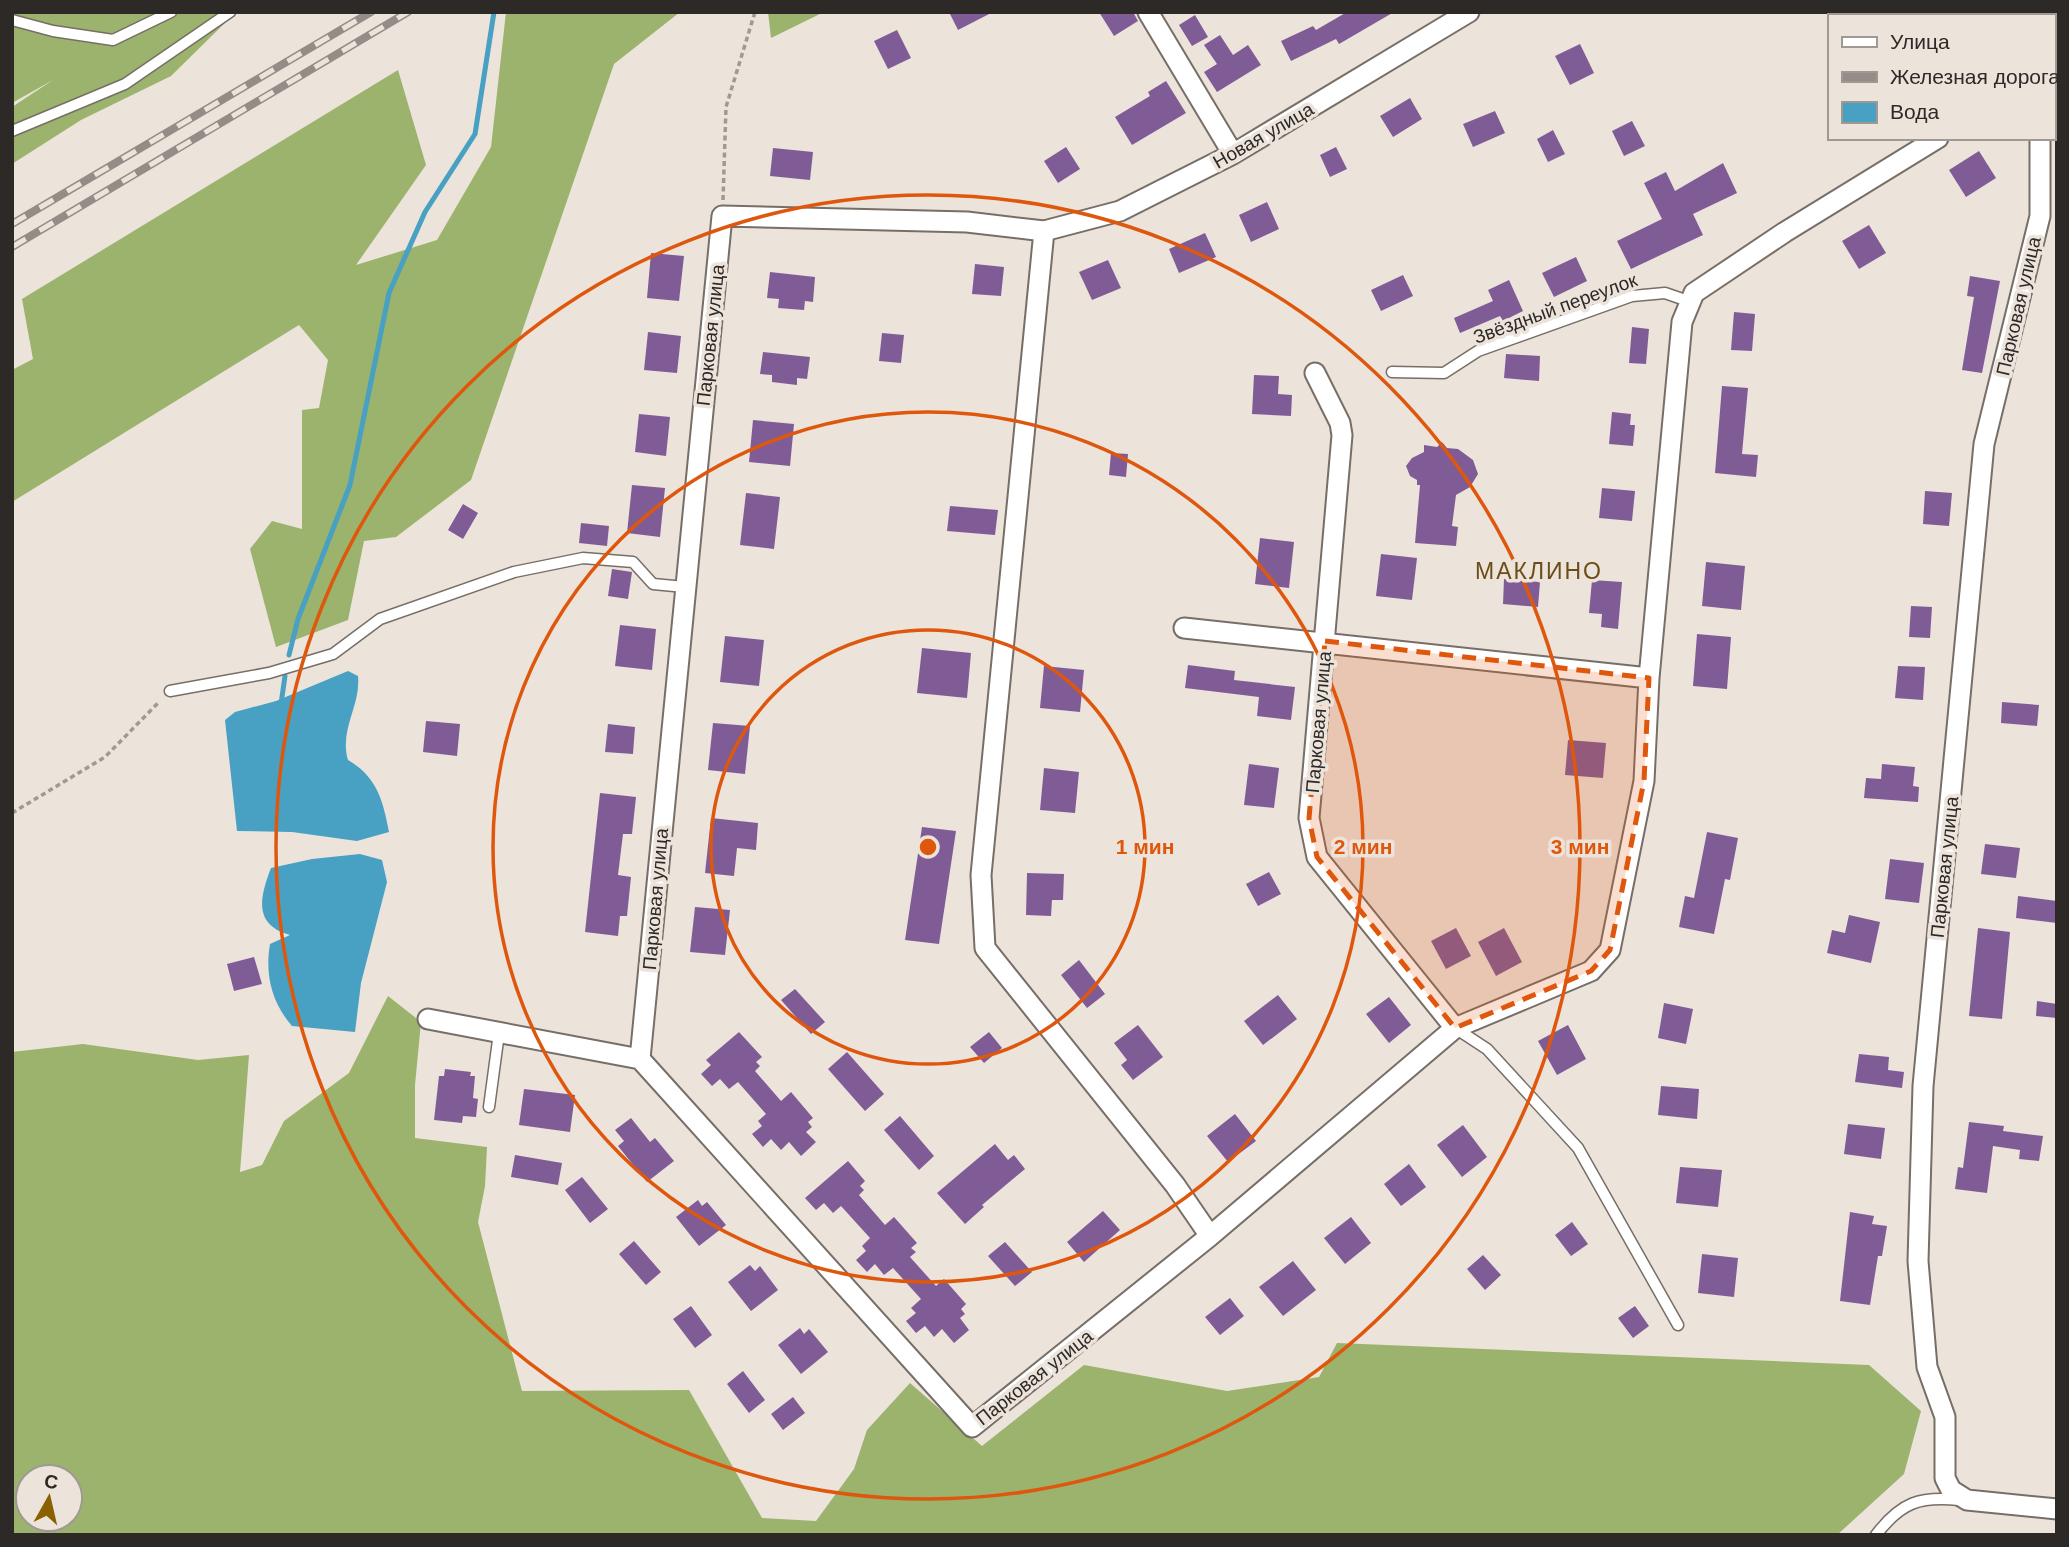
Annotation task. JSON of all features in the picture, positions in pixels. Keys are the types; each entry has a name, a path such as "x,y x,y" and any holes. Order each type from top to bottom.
{"street":[{"path":"1148,12 1233,154"},
{"name":"Новая улица","path":"1044,231 1120,211 1233,154 1469,12"},
{"name":"Парковая улица","path":"722,216 640,1059 972,1427 1210,1236 1455,1028 1591,971 1611,950 1644,781 1648,678 1682,322 1694,293 1785,232 1935,140"},
{"name":"Парковая улица","path":"1966,1500 1951,1490 1945,1478 1945,1417 1927,1367 1919,1261 1923,1086 1984,444 2040,216 2040,140"},
{"path":"722,216 967,222 1044,231 981,875 985,948 1175,1185 1210,1236"},
{"name":"Парковая улица","path":"1315,373 1340,423 1342,435 1309,818 1317,856 1455,1028"},
{"path":"1184,628 1325,641 1648,678"},
{"path":"428,1019 640,1059"},
{"path":"1966,1500 2057,1509"}],"lane":[{"path":"12,20 52,31 113,40 171,12"},
{"path":"12,131 125,84 230,12"},
{"name":"Звёздный переулок","path":"1392,372 1444,373 1478,351 1632,296 1665,293 1691,302"},
{"path":"170,691 269,674 333,654 380,619 514,572 583,558 633,562 653,584 685,587"},
{"path":"1455,1028 1487,1049 1578,1147 1678,1325"},
{"path":"489,1107 499,1032"},
{"path":"1876,1535 1902,1509 1927,1496 1966,1500"}],"path":[{"path":"722,216 726,107 755,12"},
{"path":"12,813 105,757 170,691"}],"highlighted area":[{"path":"1325,641 1649,678 1644,781 1610,950 1591,971 1455,1028 1317,857 1309,818"}],"green space":[{"path":"12,12 236,12 171,76 81,120 12,164 12,107 53,80 12,103"},
{"path":"506,12 680,12 614,64 471,480 396,537 364,541 348,620 276,647 250,549 272,521 302,529 302,410 319,408 328,360 299,325 12,502 12,370 33,359 22,299 398,70 426,165 356,265 437,240 491,147"},
{"path":"768,12 824,12 771,38"},
{"path":"388,996 421,1022 415,1085 415,1138 487,1147 485,1186 478,1222 522,1391 689,1390 762,1518 816,1521 854,1469 867,1430 910,1383 982,1446 1084,1365 1227,1391 1319,1377 1337,1343 1869,1365 1921,1411 1904,1474 1837,1535 12,1535 12,1052 83,1044 198,1060 249,1055 240,1172 262,1165 284,1121 349,1073"}],"water":[{"path":"348,671 358,676 358,687 346,738 348,760 366,774 377,790 389,832 357,841 292,832 237,831 225,720 235,712 276,701"},
{"path":"360,854 382,860 387,882 361,983 355,1032 292,1026 274,997 269,977 270,944 290,935 270,925 262,909 264,890 271,868 312,859"}],"building":[{"path":"949,12 993,12 958,30"},
{"path":"1099,12 1133,12 1138,21 1114,36"},
{"path":"1347,12 1394,12 1339,44 1336,39 1291,61 1281,41 1313,26 1316,30"},
{"path":"1195,15 1208,37 1192,46 1179,25"},
{"path":"897,30 911,58 888,69 874,41"},
{"path":"1220,35 1233,55 1248,45 1261,65 1217,92 1204,72 1217,64 1204,45"},
{"path":"1580,44 1594,73 1570,85 1555,56"},
{"path":"1166,81 1186,113 1132,145 1115,117 1150,96 1148,92"},
{"path":"1410,98 1422,119 1393,137 1380,116"},
{"path":"1495,111 1505,133 1473,147 1463,124"},
{"path":"1632,121 1645,146 1624,156 1612,131"},
{"path":"1553,130 1565,154 1548,162 1537,139"},
{"path":"1066,147 1080,169 1058,183 1044,161"},
{"path":"1336,147 1347,169 1330,177 1320,155"},
{"path":"773,148 813,152 810,180 770,176"},
{"path":"1979,151 1996,178 1966,197 1949,170"},
{"path":"1723,163 1737,193 1693,214 1703,235 1631,269 1617,241 1662,219 1644,183 1666,172 1675,191"},
{"path":"1267,202 1279,229 1251,242 1239,215"},
{"path":"1869,225 1886,253 1859,269 1842,241"},
{"path":"1205,233 1216,257 1179,273 1169,249"},
{"path":"651,253 684,256 679,301 647,298"},
{"path":"1576,257 1587,281 1554,297 1542,273"},
{"path":"1108,260 1121,288 1092,300 1079,272"},
{"path":"975,264 1004,267 1001,296 972,294"},
{"path":"770,272 815,277 813,302 805,301 804,310 778,308 779,299 767,298"},
{"path":"1403,275 1413,296 1381,311 1371,290"},
{"path":"1970,276 2000,281 1982,373 1962,370 1974,297 1967,296"},
{"path":"1509,280 1523,311 1503,321 1500,316 1460,333 1454,318 1493,301 1488,290"},
{"path":"1734,312 1755,314 1752,351 1731,350"},
{"path":"1632,327 1649,329 1646,364 1629,363"},
{"path":"648,332 681,336 677,373 644,370"},
{"path":"882,333 904,335 901,363 879,361"},
{"path":"763,352 810,357 807,379 797,378 797,385 772,382 772,375 760,374"},
{"path":"1506,354 1540,356 1539,381 1504,378"},
{"path":"1254,375 1279,376 1278,394 1292,395 1291,416 1252,414"},
{"path":"1722,386 1748,388 1742,454 1758,455 1756,477 1715,473"},
{"path":"1612,412 1631,414 1630,425 1635,425 1633,446 1609,444"},
{"path":"639,414 670,417 666,456 635,452"},
{"path":"753,420 794,424 790,466 749,462"},
{"path":"1442,442 1447,448 1458,449 1473,460 1478,474 1470,487 1456,495 1452,526 1458,527 1456,546 1415,543 1420,485 1410,476 1406,466 1412,458 1424,452 1424,445 1437,447"},
{"path":"1111,453 1128,454 1126,477 1109,475"},
{"path":"632,485 665,488 660,537 627,533"},
{"path":"1602,488 1635,491 1632,521 1599,518"},
{"path":"1925,491 1952,493 1949,526 1923,524"},
{"path":"746,493 780,497 774,549 740,545"},
{"path":"463,504 478,513 463,539 448,530"},
{"path":"950,506 998,510 995,535 947,531"},
{"path":"581,523 609,526 607,546 579,543"},
{"path":"1260,538 1294,542 1289,588 1255,584"},
{"path":"1381,554 1417,558 1412,600 1376,596"},
{"path":"1706,562 1745,566 1741,610 1702,606"},
{"path":"612,569 632,572 628,599 608,596"},
{"path":"1504,579 1540,582 1538,607 1503,604"},
{"path":"1592,580 1622,582 1618,629 1601,627 1602,614 1589,613"},
{"path":"1911,606 1932,607 1930,638 1909,637"},
{"path":"620,625 656,629 652,670 615,666"},
{"path":"1697,634 1731,637 1727,689 1693,686"},
{"path":"725,636 764,640 759,686 720,682"},
{"path":"922,648 971,653 967,698 917,693"},
{"path":"1188,665 1235,671 1234,680 1295,687 1291,720 1257,716 1259,697 1185,688"},
{"path":"1044,666 1084,670 1080,712 1040,708"},
{"path":"1898,666 1925,667 1923,700 1895,698"},
{"path":"2002,702 2039,705 2037,726 2001,723"},
{"path":"426,721 460,724 457,756 423,752"},
{"path":"713,723 750,726 745,774 708,770"},
{"path":"608,724 635,727 633,754 605,752"},
{"path":"1568,740 1606,743 1603,778 1565,775"},
{"path":"1249,764 1279,768 1274,808 1244,805"},
{"path":"1882,764 1915,767 1913,786 1919,787 1918,802 1864,798 1866,778 1881,779"},
{"path":"1044,768 1079,772 1075,813 1040,810"},
{"path":"600,793 636,797 632,834 623,834 618,875 631,877 627,916 620,916 618,936 585,932"},
{"path":"711,818 758,823 756,850 737,848 734,876 705,873"},
{"path":"922,827 956,831 939,944 905,940"},
{"path":"1707,832 1738,838 1730,880 1725,879 1714,934 1679,927 1685,896 1694,898"},
{"path":"1985,844 2020,848 2016,878 1981,874"},
{"path":"1890,859 1924,863 1919,903 1885,899"},
{"path":"1269,872 1281,894 1258,906 1246,884"},
{"path":"1027,873 1064,874 1063,900 1052,900 1051,916 1026,915"},
{"path":"2018,896 2057,901 2057,923 2016,918"},
{"path":"695,907 730,910 725,955 690,952"},
{"path":"1849,915 1880,922 1871,963 1827,953 1832,930 1845,933"},
{"path":"1456,928 1471,956 1446,969 1431,941"},
{"path":"1504,928 1522,962 1496,976 1478,942"},
{"path":"1978,928 2010,932 2002,1019 1969,1016"},
{"path":"254,957 262,984 234,991 227,964"},
{"path":"1079,960 1105,994 1087,1008 1061,975"},
{"path":"795,989 825,1022 811,1034 781,1000"},
{"path":"1278,995 1297,1019 1263,1045 1244,1021"},
{"path":"1389,997 1411,1025 1389,1043 1366,1014"},
{"path":"2037,1001 2057,1004 2057,1018 2036,1016"},
{"path":"1664,1003 1693,1009 1686,1044 1658,1038"},
{"path":"1138,1025 1163,1057 1133,1080 1121,1065 1127,1060 1114,1043"},
{"path":"1568,1025 1586,1059 1557,1075 1538,1041"},
{"path":"739,1032 762,1057 756,1062 760,1066 755,1071 781,1101 791,1092 813,1118 808,1122 812,1127 806,1132 816,1142 801,1156 789,1142 781,1150 771,1139 763,1147 752,1134 762,1126 758,1121 766,1114 738,1082 729,1089 720,1079 712,1086 701,1074 711,1065 706,1060"},
{"path":"989,1032 1002,1048 984,1063 970,1047"},
{"path":"847,1052 884,1094 865,1111 828,1069"},
{"path":"1859,1054 1889,1057 1888,1070 1904,1072 1902,1088 1855,1082"},
{"path":"445,1069 471,1072 470,1076 475,1076 473,1098 478,1099 476,1117 463,1116 462,1123 434,1120 439,1076 444,1076"},
{"path":"1661,1086 1699,1089 1697,1119 1658,1115"},
{"path":"524,1089 575,1095 570,1132 519,1125"},
{"path":"1235,1114 1256,1141 1228,1162 1207,1136"},
{"path":"900,1116 934,1156 919,1170 884,1130"},
{"path":"631,1118 650,1142 655,1138 674,1161 647,1182 618,1146 624,1141 615,1130"},
{"path":"1969,1122 2004,1126 2003,1131 2043,1136 2039,1161 2019,1159 2020,1150 1993,1146 1987,1193 1955,1189 1958,1167 1963,1168"},
{"path":"1848,1124 1885,1128 1881,1159 1844,1154"},
{"path":"1463,1125 1487,1157 1462,1177 1437,1145"},
{"path":"995,1144 1008,1160 1014,1155 1025,1169 982,1205 984,1207 965,1224 937,1193"},
{"path":"515,1155 562,1163 558,1185 511,1177"},
{"path":"848,1161 865,1181 860,1186 864,1190 859,1195 885,1225 894,1217 917,1243 911,1248 916,1252 910,1257 936,1286 944,1279 966,1304 961,1309 965,1314 960,1318 969,1330 954,1343 942,1329 934,1337 925,1326 916,1333 906,1321 916,1313 911,1308 921,1299 893,1268 884,1275 875,1264 867,1272 856,1260 866,1251 862,1246 870,1238 841,1206 833,1213 824,1203 816,1210 805,1198"},
{"path":"1409,1164 1426,1187 1401,1206 1384,1184"},
{"path":"1680,1167 1722,1170 1718,1207 1676,1203"},
{"path":"582,1177 608,1209 590,1223 565,1190"},
{"path":"698,1200 702,1206 707,1202 726,1225 699,1246 676,1217"},
{"path":"1103,1211 1120,1230 1084,1262 1067,1242"},
{"path":"1850,1212 1874,1216 1872,1224 1887,1226 1882,1256 1878,1256 1870,1305 1840,1301"},
{"path":"1351,1217 1371,1243 1345,1264 1324,1238"},
{"path":"1572,1222 1588,1244 1571,1256 1555,1235"},
{"path":"634,1241 661,1272 646,1285 619,1254"},
{"path":"1005,1242 1032,1272 1015,1286 988,1256"},
{"path":"1702,1254 1738,1258 1734,1297 1698,1293"},
{"path":"1483,1255 1501,1275 1485,1290 1467,1269"},
{"path":"1293,1261 1316,1290 1283,1316 1259,1287"},
{"path":"750,1265 755,1271 760,1266 778,1290 751,1311 728,1282"},
{"path":"1230,1298 1244,1316 1220,1335 1205,1317"},
{"path":"691,1306 712,1335 695,1348 673,1319"},
{"path":"1635,1306 1649,1326 1633,1338 1618,1318"},
{"path":"800,1328 804,1334 809,1329 828,1352 801,1374 778,1345"},
{"path":"743,1371 765,1400 749,1413 727,1384"},
{"path":"793,1397 805,1413 783,1430 771,1414"}],"waterway":[{"path":"289,655 298,619 350,485 389,293 425,212 475,134 494,12"},
{"path":"281,704 285,676"}],"railway":[{"path":"12,224 371,12"},
{"path":"12,247 408,12"}],"district":[{"name":"МАКЛИНО","path":"1539,571"}]}
